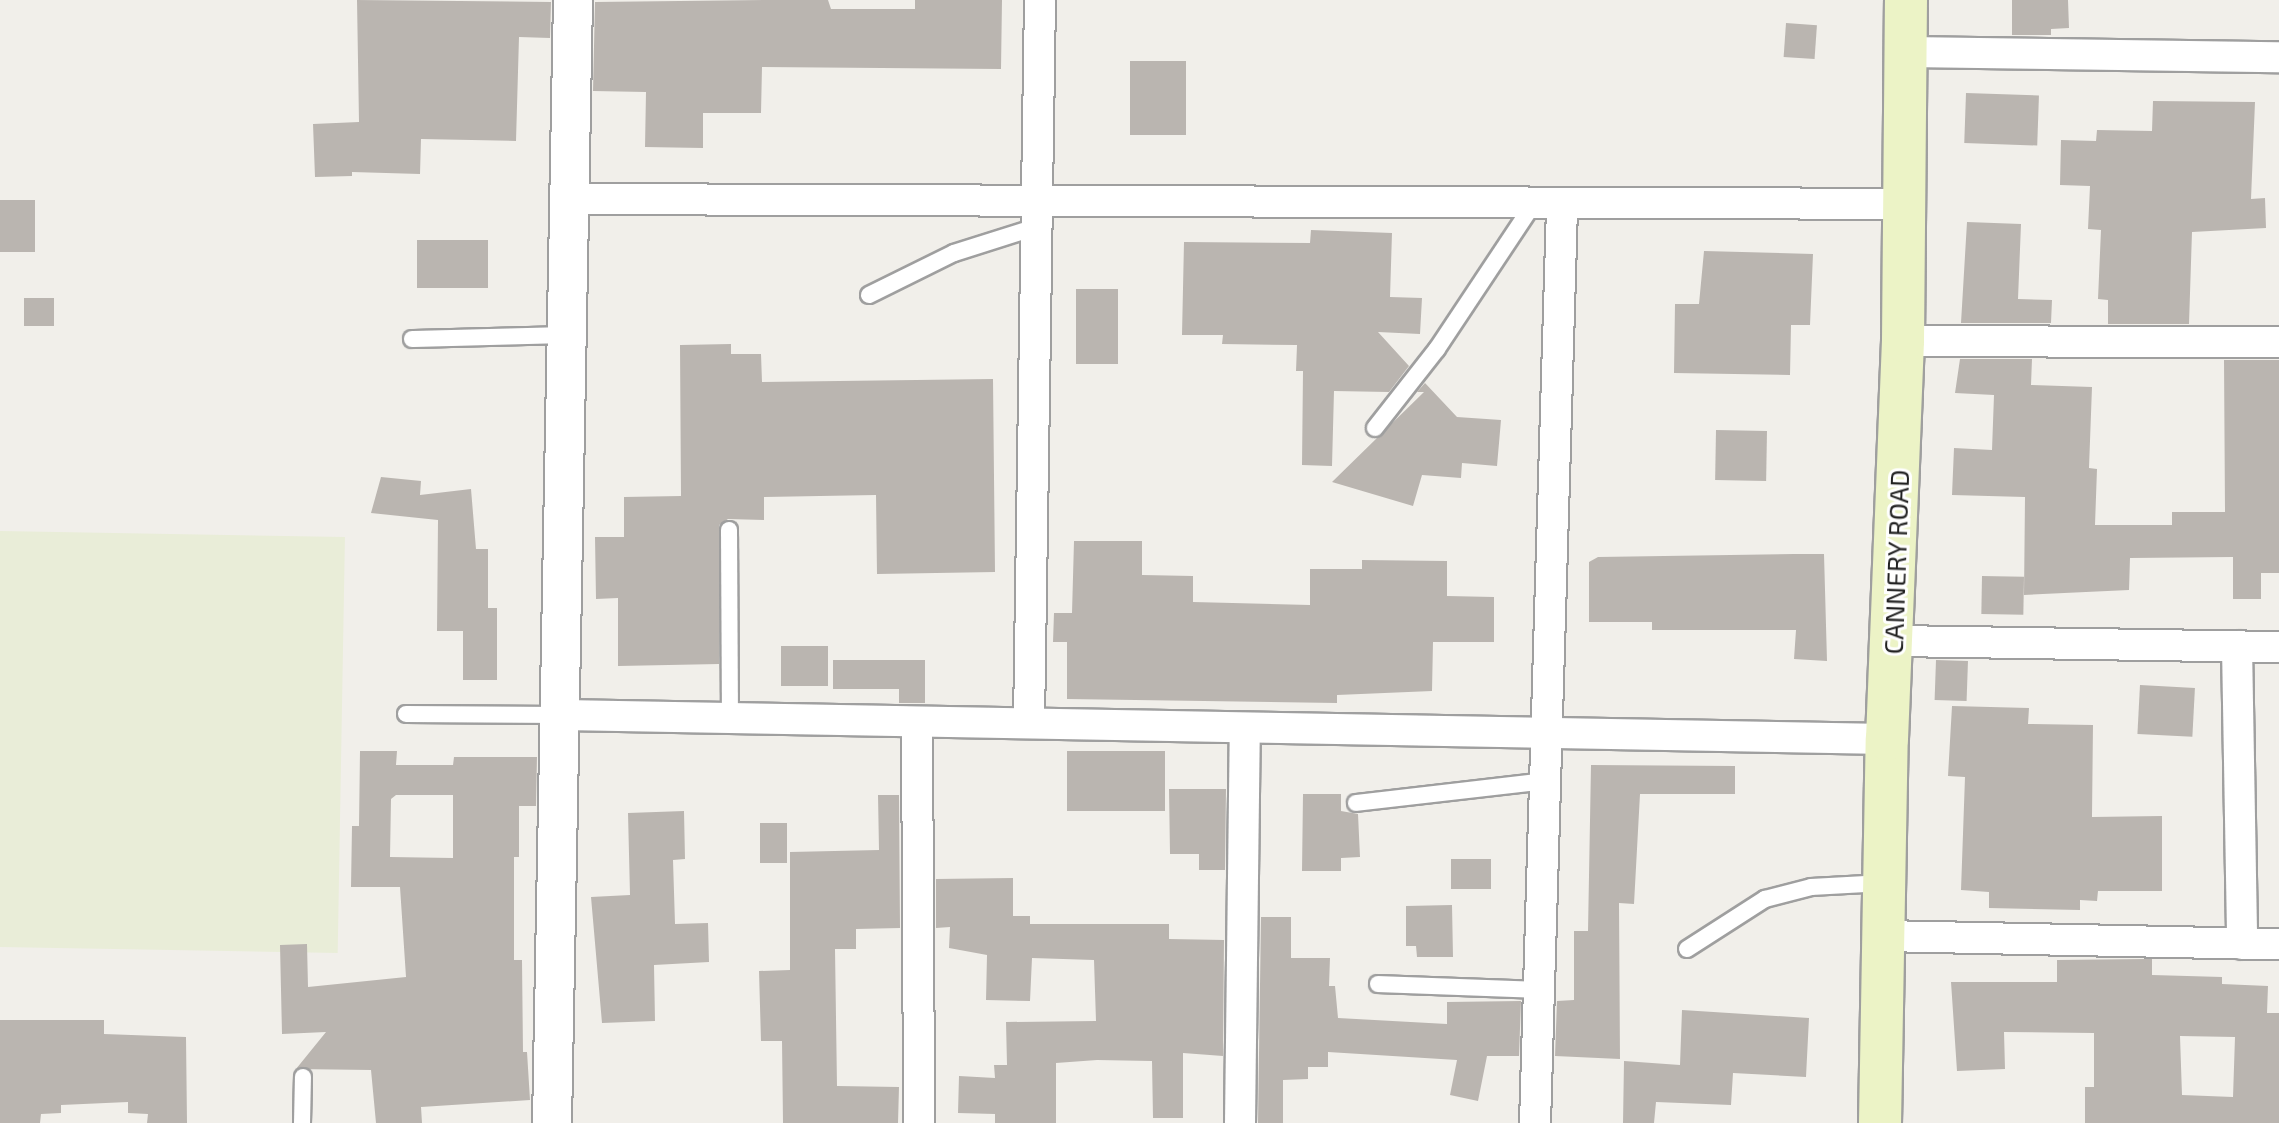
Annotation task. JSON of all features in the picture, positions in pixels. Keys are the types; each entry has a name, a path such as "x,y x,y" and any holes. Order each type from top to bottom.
{"main road":[{"name":"CANNERY ROAD","path":"1880,1123 1887,739 1895,641 1903,341 1906,0"}],"street":[{"path":"552,1123 563,715 573,0"},
{"path":"1029,723 1040,0"},
{"path":"1906,52 2279,57"},
{"path":"569,199 1039,213 1904,204"},
{"path":"1535,1123 1549,730 1562,206"},
{"path":"1903,341 2279,342"},
{"path":"1895,641 2279,647"},
{"path":"2237,646 2242,944"},
{"path":"563,715 1245,730 1549,730 1887,739"},
{"path":"917,722 919,1123"},
{"path":"1240,1123 1245,730"},
{"path":"1883,936 2279,944"}],"lane":[{"path":"1375,428 1437,349 1532,206"},
{"path":"869,295 1039,213"},
{"path":"412,339 567,335"},
{"path":"729,530 730,718"},
{"path":"406,714 563,715"},
{"path":"1356,803 1547,781"},
{"path":"1687,949 1765,899 1811,887 1884,883"},
{"path":"1378,984 1540,990"},
{"path":"302,1123 303,1077"}],"green space":[{"path":"0,531 345,537 338,953 0,947"}],"building":[{"path":"357,0 551,2 550,38 519,37 516,141 421,139 420,174 352,172 352,176 315,177 313,124 359,122"},
{"path":"828,0 831,9 915,9 915,0 1002,0 1001,69 762,67 761,113 703,113 703,148 645,147 646,92 593,91 595,2"},
{"path":"2012,0 2068,0 2069,28 2051,29 2051,35 2012,35"},
{"path":"1786,23 1817,25 1815,59 1784,57"},
{"path":"1130,61 1186,61 1186,135 1130,135"},
{"path":"1966,93 2039,96 2037,146 1964,143"},
{"path":"2153,101 2255,102 2251,199 2265,198 2266,228 2192,232 2189,324 2108,324 2108,300 2098,299 2101,230 2088,229 2090,186 2060,185 2061,140 2096,141 2097,130 2152,131"},
{"path":"0,200 35,200 35,252 0,252"},
{"path":"1967,222 2021,224 2018,299 2052,300 2051,323 1961,323"},
{"path":"1311,230 1392,233 1390,297 1422,298 1420,334 1378,332 1409,366 1389,392 1334,391 1332,466 1302,465 1303,371 1296,371 1297,345 1222,344 1223,335 1182,335 1184,242 1310,243"},
{"path":"417,240 488,240 488,288 417,288"},
{"path":"1704,251 1813,254 1810,325 1791,325 1790,375 1674,373 1675,304 1699,304"},
{"path":"1076,289 1118,289 1118,364 1076,364"},
{"path":"24,298 54,298 54,326 24,326"},
{"path":"731,344 731,354 761,354 762,382 993,379 995,572 877,574 876,495 764,497 764,520 728,519 719,525 719,664 618,666 618,598 596,599 595,537 624,537 624,497 681,496 680,345"},
{"path":"1960,359 2032,359 2031,385 2092,387 2089,468 2097,469 2095,525 2172,525 2172,512 2225,512 2224,360 2279,360 2279,573 2261,573 2261,599 2233,599 2233,557 2130,558 2129,590 2024,595 2025,497 1952,495 1954,448 1992,450 1994,395 1955,393"},
{"path":"1425,383 1457,417 1501,420 1497,466 1462,463 1461,478 1422,475 1413,506 1332,482 1424,392 1417,392"},
{"path":"1716,430 1767,431 1766,481 1715,480"},
{"path":"381,477 421,481 420,495 471,489 476,549 488,549 488,608 497,608 497,680 463,680 463,631 437,631 438,520 371,513"},
{"path":"1074,541 1142,541 1142,575 1193,576 1193,602 1310,605 1310,569 1362,569 1362,560 1447,561 1447,596 1494,597 1494,642 1433,642 1432,691 1337,695 1337,703 1067,699 1067,642 1053,642 1054,613 1072,613"},
{"path":"1824,554 1827,661 1794,659 1796,630 1652,630 1652,622 1589,622 1589,562 1598,557"},
{"path":"1982,576 2024,577 2023,615 1981,614"},
{"path":"781,646 828,646 828,686 781,686"},
{"path":"833,660 925,660 925,703 899,703 899,689 833,689"},
{"path":"1936,660 1968,661 1967,701 1935,700"},
{"path":"2140,685 2195,688 2192,737 2137,734"},
{"path":"1952,706 2029,708 2028,724 2093,725 2092,817 2162,816 2162,891 2098,891 2097,901 2080,900 2080,910 1989,908 1989,892 1961,890 1965,777 1948,776"},
{"path":"360,751 397,751 396,765 453,765 454,757 537,757 536,806 519,806 519,857 514,857 514,960 522,960 523,1052 527,1052 530,1100 421,1107 422,1123 376,1123 371,1070 296,1069 326,1032 282,1034 280,945 307,944 308,987 406,977 400,887 351,887 352,826 359,826","holes":["396,795 453,795 453,858 390,857 391,799"]},
{"path":"1067,751 1165,751 1165,811 1067,811"},
{"path":"1591,765 1735,766 1735,794 1640,794 1634,904 1619,903 1620,1059 1555,1056 1557,1001 1574,1000 1574,931 1588,931"},
{"path":"1169,789 1226,789 1225,870 1199,870 1199,854 1170,854"},
{"path":"1303,794 1341,794 1341,811 1358,814 1360,857 1341,858 1341,871 1302,871"},
{"path":"878,795 899,795 900,928 856,929 856,949 835,949 837,1086 899,1087 898,1123 783,1123 782,1041 761,1041 759,971 790,970 790,852 879,850"},
{"path":"684,811 685,859 673,860 675,924 708,923 709,962 654,965 655,1021 602,1023 591,897 630,895 628,813"},
{"path":"760,823 787,823 787,863 760,863"},
{"path":"1451,859 1491,859 1491,889 1451,889"},
{"path":"1013,878 1013,916 1030,916 1030,924 1169,924 1169,939 1224,940 1223,1056 1183,1053 1183,1118 1153,1118 1152,1061 1056,1063 1056,1123 995,1123 995,1114 958,1113 959,1076 995,1078 994,1065 1007,1065 1006,1022 1096,1021 1094,960 1032,958 1030,1001 986,1000 987,955 949,948 950,927 936,928 936,879"},
{"path":"1452,905 1453,957 1417,957 1416,946 1406,946 1406,906"},
{"path":"1261,917 1291,917 1291,958 1330,958 1329,986 1335,986 1338,1018 1447,1024 1447,1002 1521,1001 1519,1056 1487,1056 1478,1101 1450,1095 1457,1060 1328,1052 1328,1067 1308,1067 1308,1079 1283,1080 1283,1123 1258,1123"},
{"path":"2152,959 2152,975 2222,977 2222,984 2268,986 2267,1013 2279,1013 2279,1123 2085,1123 2085,1087 2094,1087 2094,1033 2004,1032 2005,1069 1957,1071 1951,982 2057,982 2057,960","holes":["2180,1036 2235,1037 2233,1097 2182,1095"]},
{"path":"1682,1010 1809,1018 1806,1077 1733,1073 1731,1105 1656,1102 1654,1123 1623,1123 1624,1061 1680,1065"},
{"path":"0,1020 104,1020 104,1034 186,1037 187,1123 147,1123 148,1114 128,1113 128,1102 61,1105 61,1113 41,1114 40,1123 0,1123"}]}
